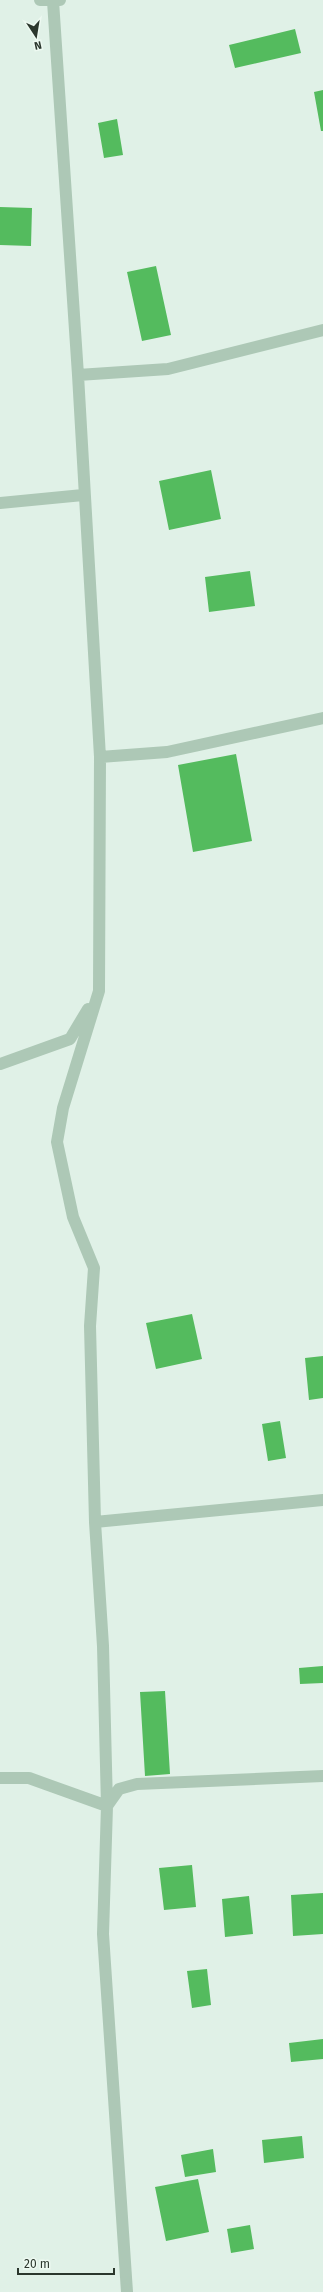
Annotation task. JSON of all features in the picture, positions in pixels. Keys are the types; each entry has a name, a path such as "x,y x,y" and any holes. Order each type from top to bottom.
{"street":[{"path":"40,0 57,0 78,375 83,495 100,757 99,991 63,1108 56,1142 73,1217 94,1268 90,1326 95,1522 103,1646 107,1806 103,1934 127,2292"},
{"path":"78,375 168,369 323,330"},
{"path":"0,503 83,495"},
{"path":"100,757 167,752 323,718"},
{"path":"0,1064 70,1039 99,991"},
{"path":"95,1522 323,1500"},
{"path":"107,1806 119,1789 137,1784 323,1776"},
{"path":"0,1778 29,1778 107,1806"}],"building":[{"path":"295,29 301,53 235,68 229,45"},
{"path":"323,90 323,131 321,131 314,92"},
{"path":"117,119 123,155 104,158 98,123"},
{"path":"0,207 32,208 31,246 0,245"},
{"path":"156,266 171,335 142,341 127,272"},
{"path":"211,470 221,519 169,530 159,481"},
{"path":"250,571 255,606 209,612 205,577"},
{"path":"236,754 252,841 193,852 178,765"},
{"path":"192,1314 202,1359 156,1369 146,1323"},
{"path":"323,1356 323,1398 309,1400 305,1358"},
{"path":"280,1421 286,1458 268,1461 262,1424"},
{"path":"323,1666 323,1683 300,1684 299,1668"},
{"path":"165,1691 170,1774 145,1776 140,1692"},
{"path":"192,1865 196,1907 164,1910 159,1868"},
{"path":"323,1893 323,1934 293,1936 291,1895"},
{"path":"249,1896 253,1934 225,1937 222,1899"},
{"path":"207,1969 211,2005 192,2008 187,1971"},
{"path":"323,2039 323,2059 291,2062 289,2043"},
{"path":"302,2136 304,2158 264,2163 262,2140"},
{"path":"213,2149 216,2172 185,2177 181,2155"},
{"path":"198,2179 209,2232 166,2241 155,2187"},
{"path":"250,2225 254,2249 231,2253 227,2229"}]}
